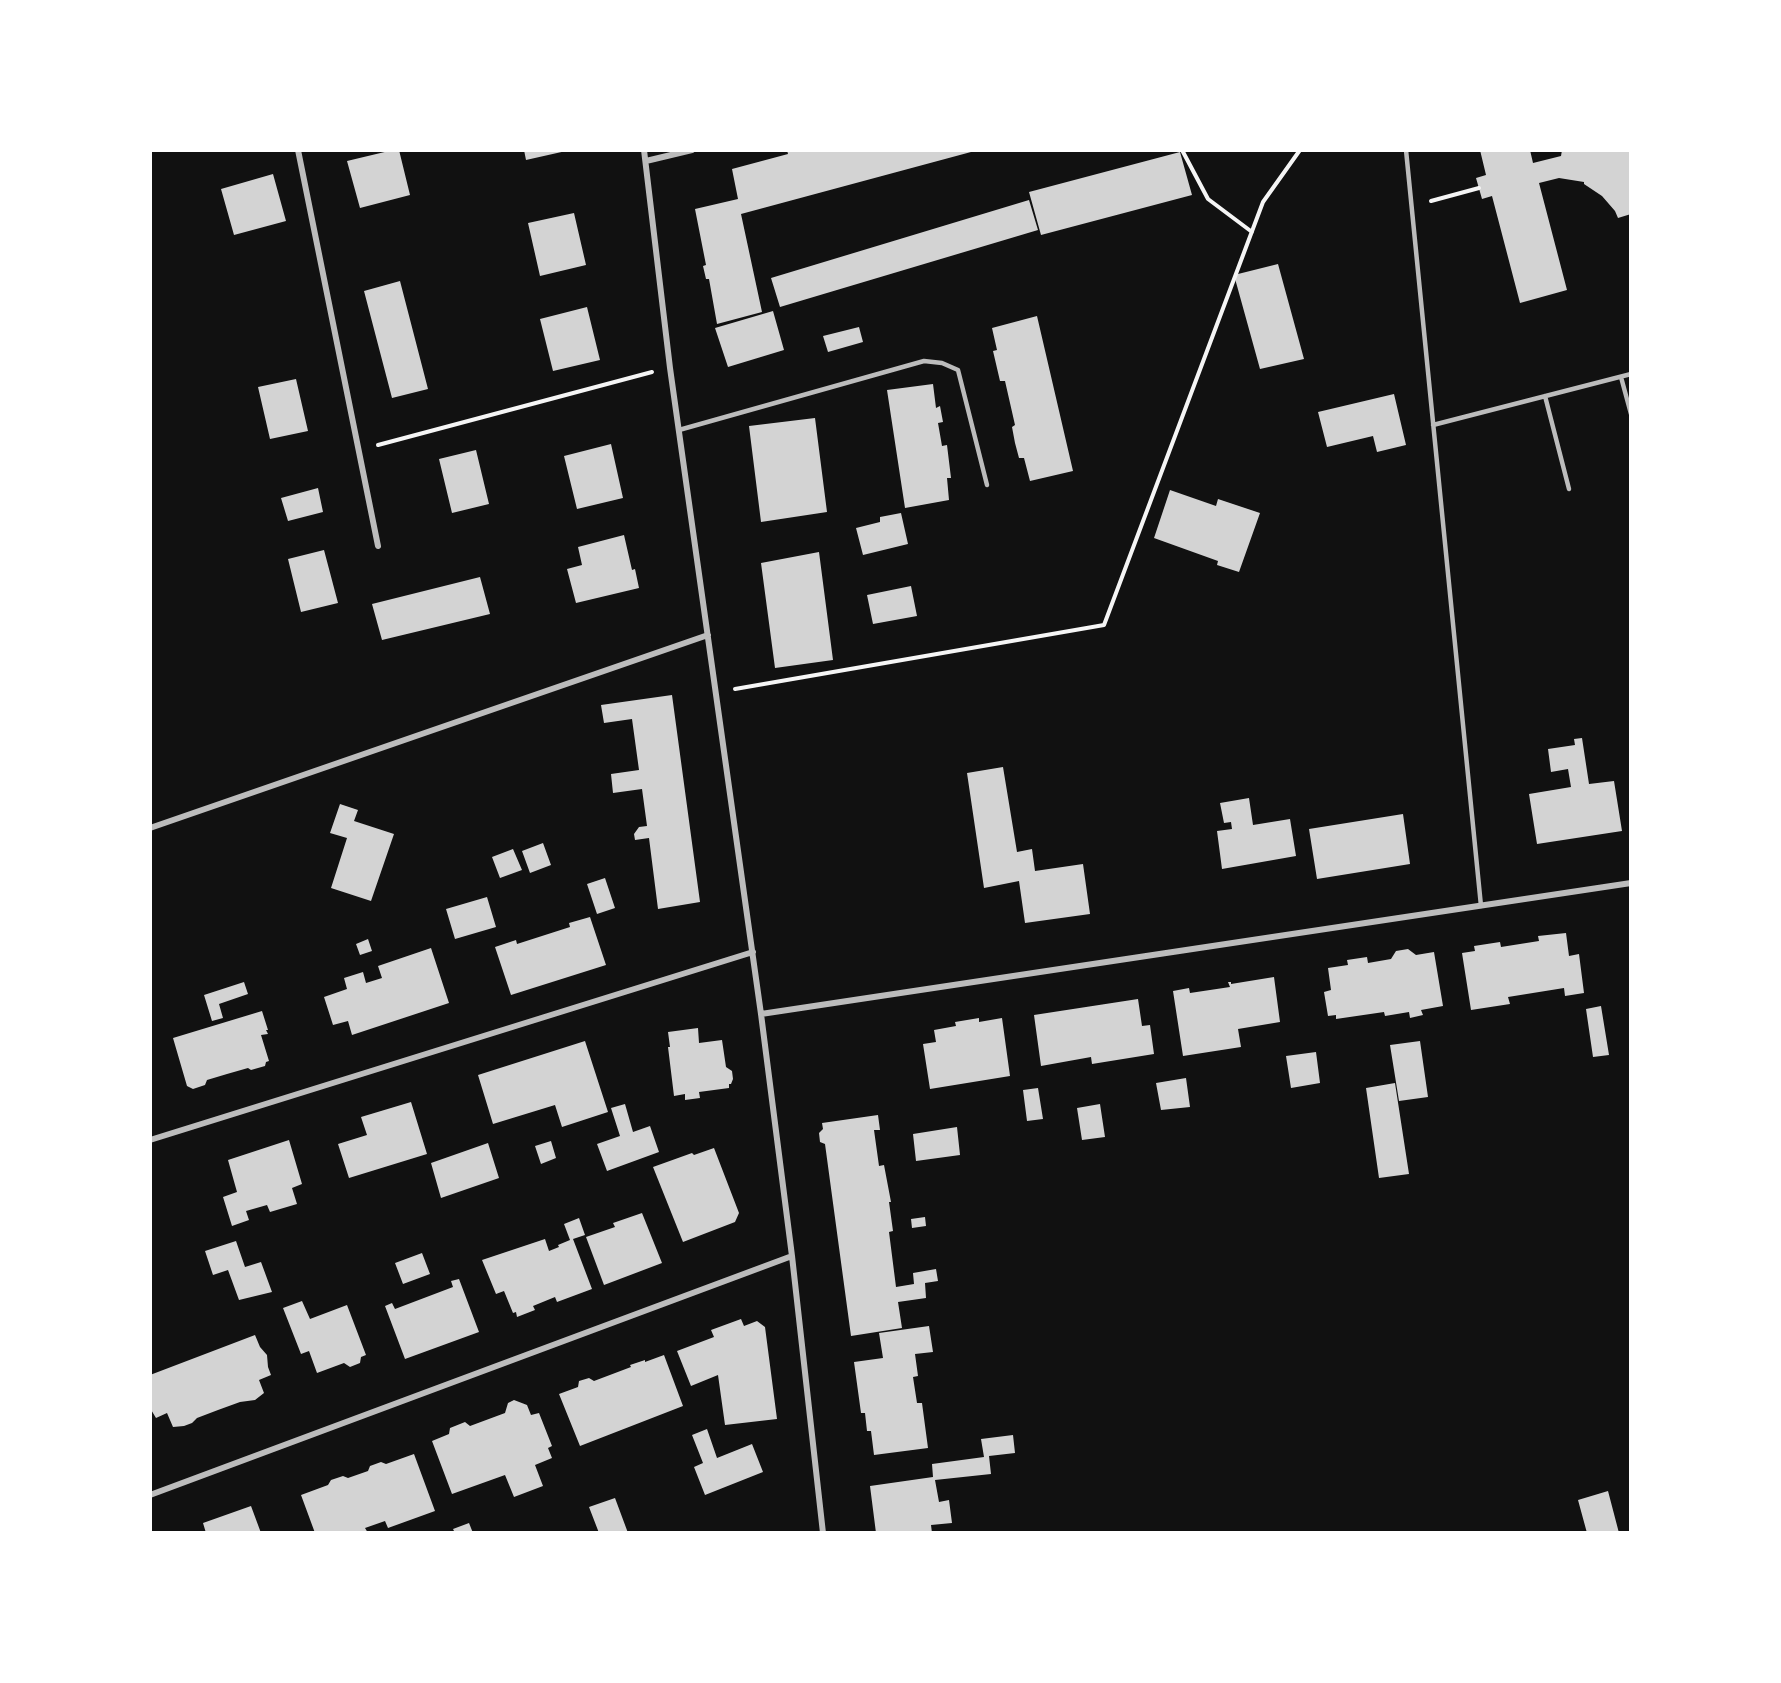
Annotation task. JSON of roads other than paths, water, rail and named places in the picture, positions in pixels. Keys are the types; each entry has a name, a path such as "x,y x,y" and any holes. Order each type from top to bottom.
{"street":[{"path":"298,150 378,546"},
{"path":"644,150 670,368 753,952 792,1256 823,1533"},
{"path":"646,161 692,150"},
{"path":"150,828 708,634"},
{"path":"761,1014 1631,884"},
{"path":"150,1140 753,952"},
{"path":"150,1496 792,1256"}],"lane":[{"path":"1406,150 1481,906"},
{"path":"679,430 924,361 942,363 958,370 987,485"},
{"path":"1433,425 1631,374"},
{"path":"1621,377 1631,414"},
{"path":"1545,396 1569,489"}]}
